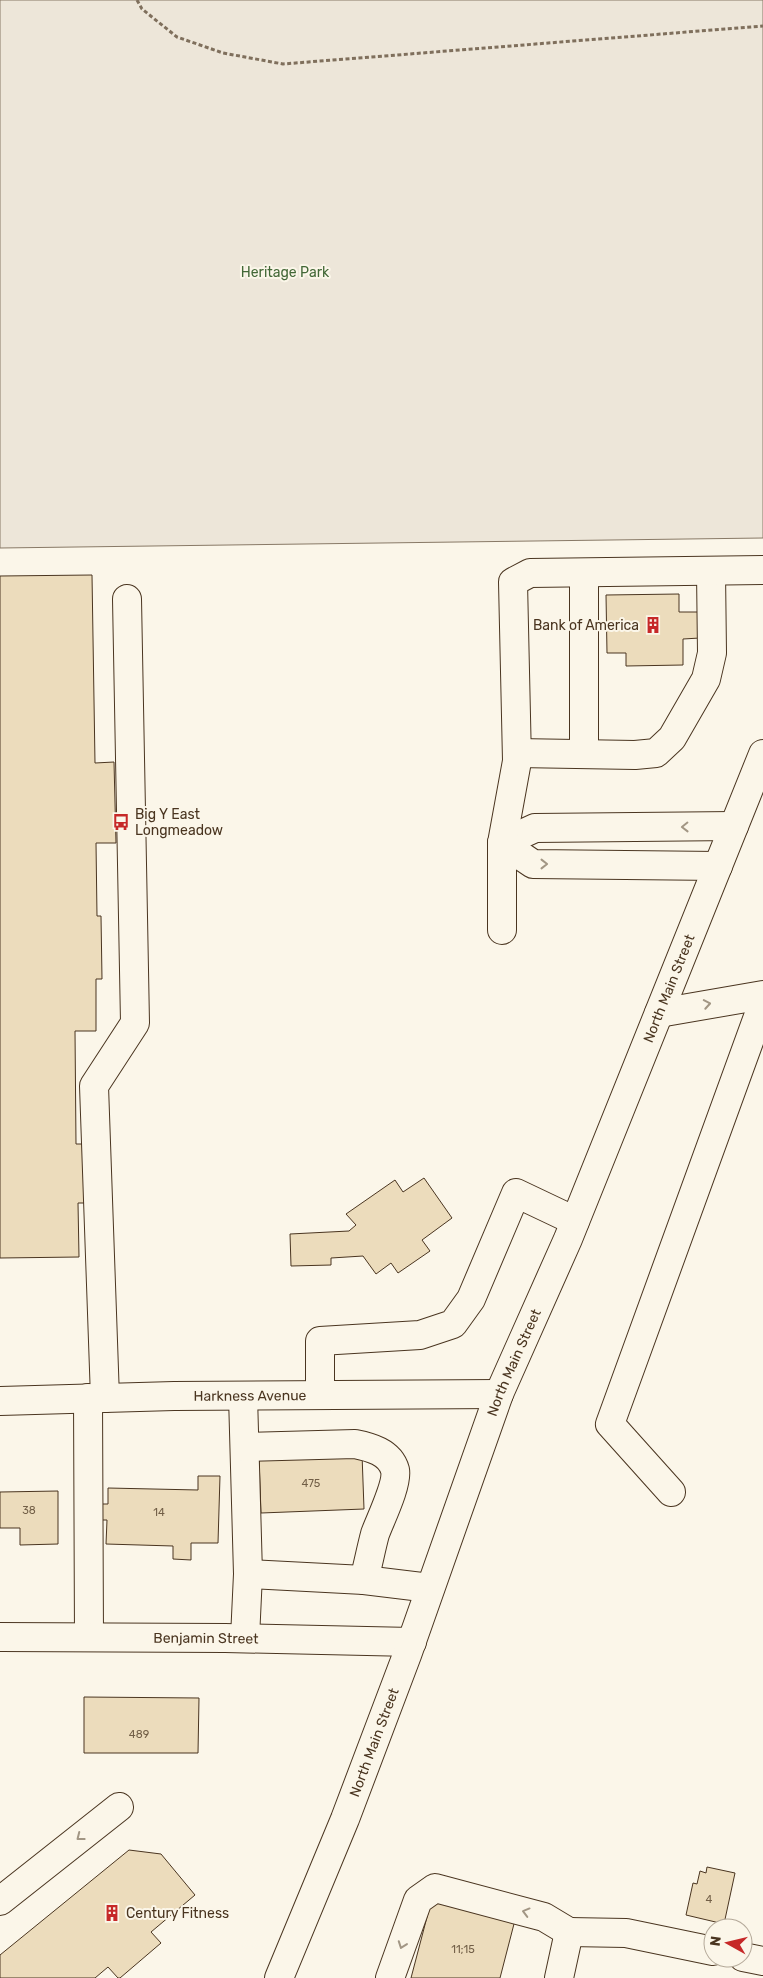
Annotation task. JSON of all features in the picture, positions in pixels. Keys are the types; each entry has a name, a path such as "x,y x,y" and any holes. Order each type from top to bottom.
{"main road":[{"path":"502,930 502,844 517,761 513,582 530,573 763,570"},
{"path":"584,572 584,754"},
{"path":"517,753 635,755 656,753 672,738 706,679 712,653 711,572"},
{"path":"90,1637 97,1398 94,1086 135,1023 127,599"},
{"name":"North Main Street","path":"279,1978 345,1819 412,1642 499,1394 575,1221 763,754"},
{"path":"502,844 535,828 734,826"},
{"path":"502,844 533,864 718,866"},
{"path":"659,1013 763,994"},
{"path":"671,1492 610,1424 763,1003"},
{"path":"320,1395 320,1341 420,1335 453,1324 471,1299 516,1193 575,1221"},
{"name":"Harkness Avenue","path":"0,1401 97,1398 499,1394"},
{"path":"243,1396 248,1574 245,1638"},
{"path":"245,1447 355,1444 372,1447 387,1457 395,1471 392,1487 375,1535 364,1580"},
{"path":"248,1574 364,1580 430,1588"},
{"name":"Benjamin Street","path":"0,1637 245,1638 412,1642"},
{"path":"0,1901 119,1807"},
{"path":"390,1978 418,1900 435,1888 544,1917 569,1932 626,1933 703,1948"},
{"path":"559,1978 569,1932"}],"path":[{"path":"137,0 142,9 177,37 223,53 283,64 763,26"}],"green space":[{"name":"Heritage Park","path":"0,0 763,0 763,538 0,548"}],"building":[{"path":"92,575 95,763 114,762 116,843 96,843 97,916 101,916 102,979 96,979 96,1031 75,1031 76,1144 87,1144 87,1203 78,1203 79,1257 0,1258 0,576"},
{"name":"Bank of America","path":"679,594 679,612 699,612 700,638 683,639 683,665 626,666 626,653 607,653 606,595"},
{"path":"424,1178 452,1218 422,1240 430,1251 398,1273 391,1263 376,1274 363,1256 331,1258 331,1265 291,1266 290,1234 349,1231 356,1225 346,1214 395,1180 403,1192"},
{"path":"362,1454 364,1509 261,1513 259,1458"},
{"path":"198,1476 220,1476 218,1543 191,1543 191,1560 173,1559 173,1546 106,1544 107,1520 99,1520 99,1504 108,1504 108,1488 198,1490"},
{"path":"58,1491 58,1544 20,1545 20,1528 0,1528 0,1492"},
{"path":"84,1697 199,1698 198,1753 84,1753"},
{"name":"Century Fitness","path":"129,1850 161,1854 195,1895 151,1932 161,1943 120,1978 108,1967 95,1978 0,1978 0,1955"},
{"path":"707,1867 735,1873 725,1918 703,1919 686,1915 693,1883 697,1884 700,1871 706,1873"},
{"path":"432,1898 515,1920 500,1978 411,1978"}],"place":[{"name":"Bank of America","path":"653,625"},
{"name":"Big Y East Longmeadow","path":"121,822"},
{"name":"Century Fitness","path":"112,1913"}]}
